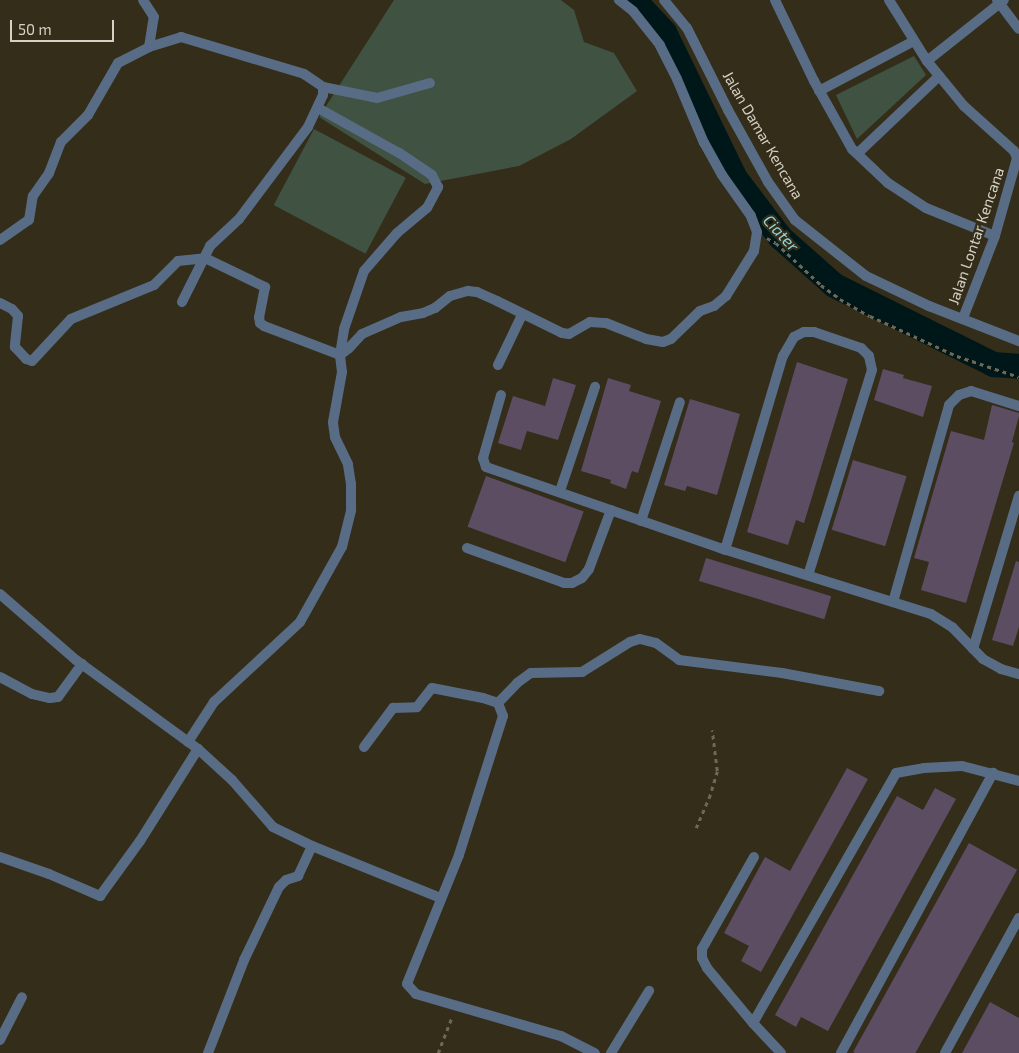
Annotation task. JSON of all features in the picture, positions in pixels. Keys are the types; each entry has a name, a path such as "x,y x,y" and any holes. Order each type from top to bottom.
{"street":[{"path":"143,0 154,17 148,47"},
{"path":"340,355 362,334 400,316 423,313 460,292 477,292 562,333 569,334 590,322 606,323 646,339 663,342 671,338 700,311 714,306 726,296 754,251 757,232 751,216 722,175 704,143 677,79 660,45 633,11 619,0"},
{"name":"Jalan Damar Kencana","path":"664,0 687,28 755,158 795,220 866,276 929,306 1019,341"},
{"path":"775,0 819,91 852,149 888,183 926,208 995,236"},
{"name":"Jalan Lontar Kencana","path":"889,0 927,61 939,76 964,106 1014,151 1017,158 995,236 962,318"},
{"path":"927,61 1000,1 1019,29"},
{"path":"0,240 29,220 33,196 49,172 60,142 88,115 118,63 148,47 181,37 304,74 323,87 377,98 430,83"},
{"path":"819,91 914,41"},
{"path":"858,153 939,76"},
{"path":"182,302 210,246 239,219 302,134 318,108 323,95 323,87"},
{"path":"188,742 214,702 300,622 342,547 351,510 351,484 348,464 335,437 333,422 342,368 340,355 344,329 364,271 397,233 427,208 438,187 432,175 399,153 318,108"},
{"path":"0,303 12,309 18,316 16,347 26,359 32,361 71,319 154,285 178,261 205,258 265,287 260,317 260,323 264,326 340,355"},
{"path":"498,365 522,315"},
{"path":"725,550 783,356 794,337 804,332 814,332 861,348 869,356 872,370 808,575"},
{"path":"560,491 595,387"},
{"path":"893,602 950,404 959,395 971,391 1019,406"},
{"path":"501,395 483,463 486,467 560,491 725,550 931,614 952,627 983,658 1001,669 1019,674"},
{"path":"641,521 680,402"},
{"path":"973,649 1019,496"},
{"path":"467,548 564,583 572,583 582,578 589,569 612,510"},
{"path":"0,594 82,664 198,749 232,780 273,827 312,846 441,898"},
{"path":"498,703 516,683 531,673 582,672 630,642 640,639 656,643 680,660 782,673 879,691"},
{"path":"0,677 32,694 50,698 58,697 82,664"},
{"path":"364,747 393,708 417,707 432,688 483,698 498,703"},
{"path":"498,703 503,716 459,855 407,984 416,994 561,1036 595,1053"},
{"path":"0,857 49,874 100,896 140,841 198,749"},
{"path":"753,1023 896,773 924,768 962,766 1019,781"},
{"path":"841,1053 993,773"},
{"path":"208,1053 244,960 279,887 286,880 298,876 312,846"},
{"path":"754,856 702,949 702,958 707,968 781,1053"},
{"path":"945,1053 1019,918"},
{"path":"611,1053 648,991"},
{"path":"0,1040 22,996"}],"path":[{"path":"757,232 776,243 827,290 870,316 957,356 1019,376"},
{"path":"696,828 709,798 716,771 712,730"},
{"path":"438,1053 456,1007"}],"green space":[{"path":"394,0 561,0 574,10 584,42 614,53 637,91 571,139 519,166 425,184 319,117"},
{"path":"914,56 926,75 857,139 836,95"},
{"path":"314,129 406,178 365,254 274,205"}],"building":[{"path":"797,362 848,379 804,523 796,520 788,545 747,532"},
{"path":"883,369 904,375 903,378 932,386 923,417 874,400"},
{"path":"553,378 576,385 558,440 527,431 521,450 498,443 513,396 545,406"},
{"path":"608,378 631,385 629,391 661,401 638,473 632,471 626,489 610,483 611,480 581,471"},
{"path":"690,399 740,414 717,495 687,486 685,491 664,485"},
{"path":"992,405 1019,413 1019,416 1012,442 1014,443 966,603 921,590 929,562 914,558 951,431 984,440"},
{"path":"853,460 907,476 885,546 832,530"},
{"path":"486,476 584,512 565,562 468,527"},
{"path":"706,558 831,596 824,619 699,581"},
{"path":"1016,561 1019,562 1019,627 1013,646 992,640"},
{"path":"847,768 868,779 761,972 741,961 749,946 724,933 765,857 790,871"},
{"path":"935,788 956,799 828,1031 801,1017 796,1027 775,1015 897,796 923,810"},
{"path":"969,843 1017,870 915,1053 853,1052"},
{"path":"990,1002 1019,1018 1019,1053 962,1053"}],"waterway":[{"name":"Ciater","path":"634,0 664,32 735,178 780,237 834,285 993,364 1019,366"}]}
